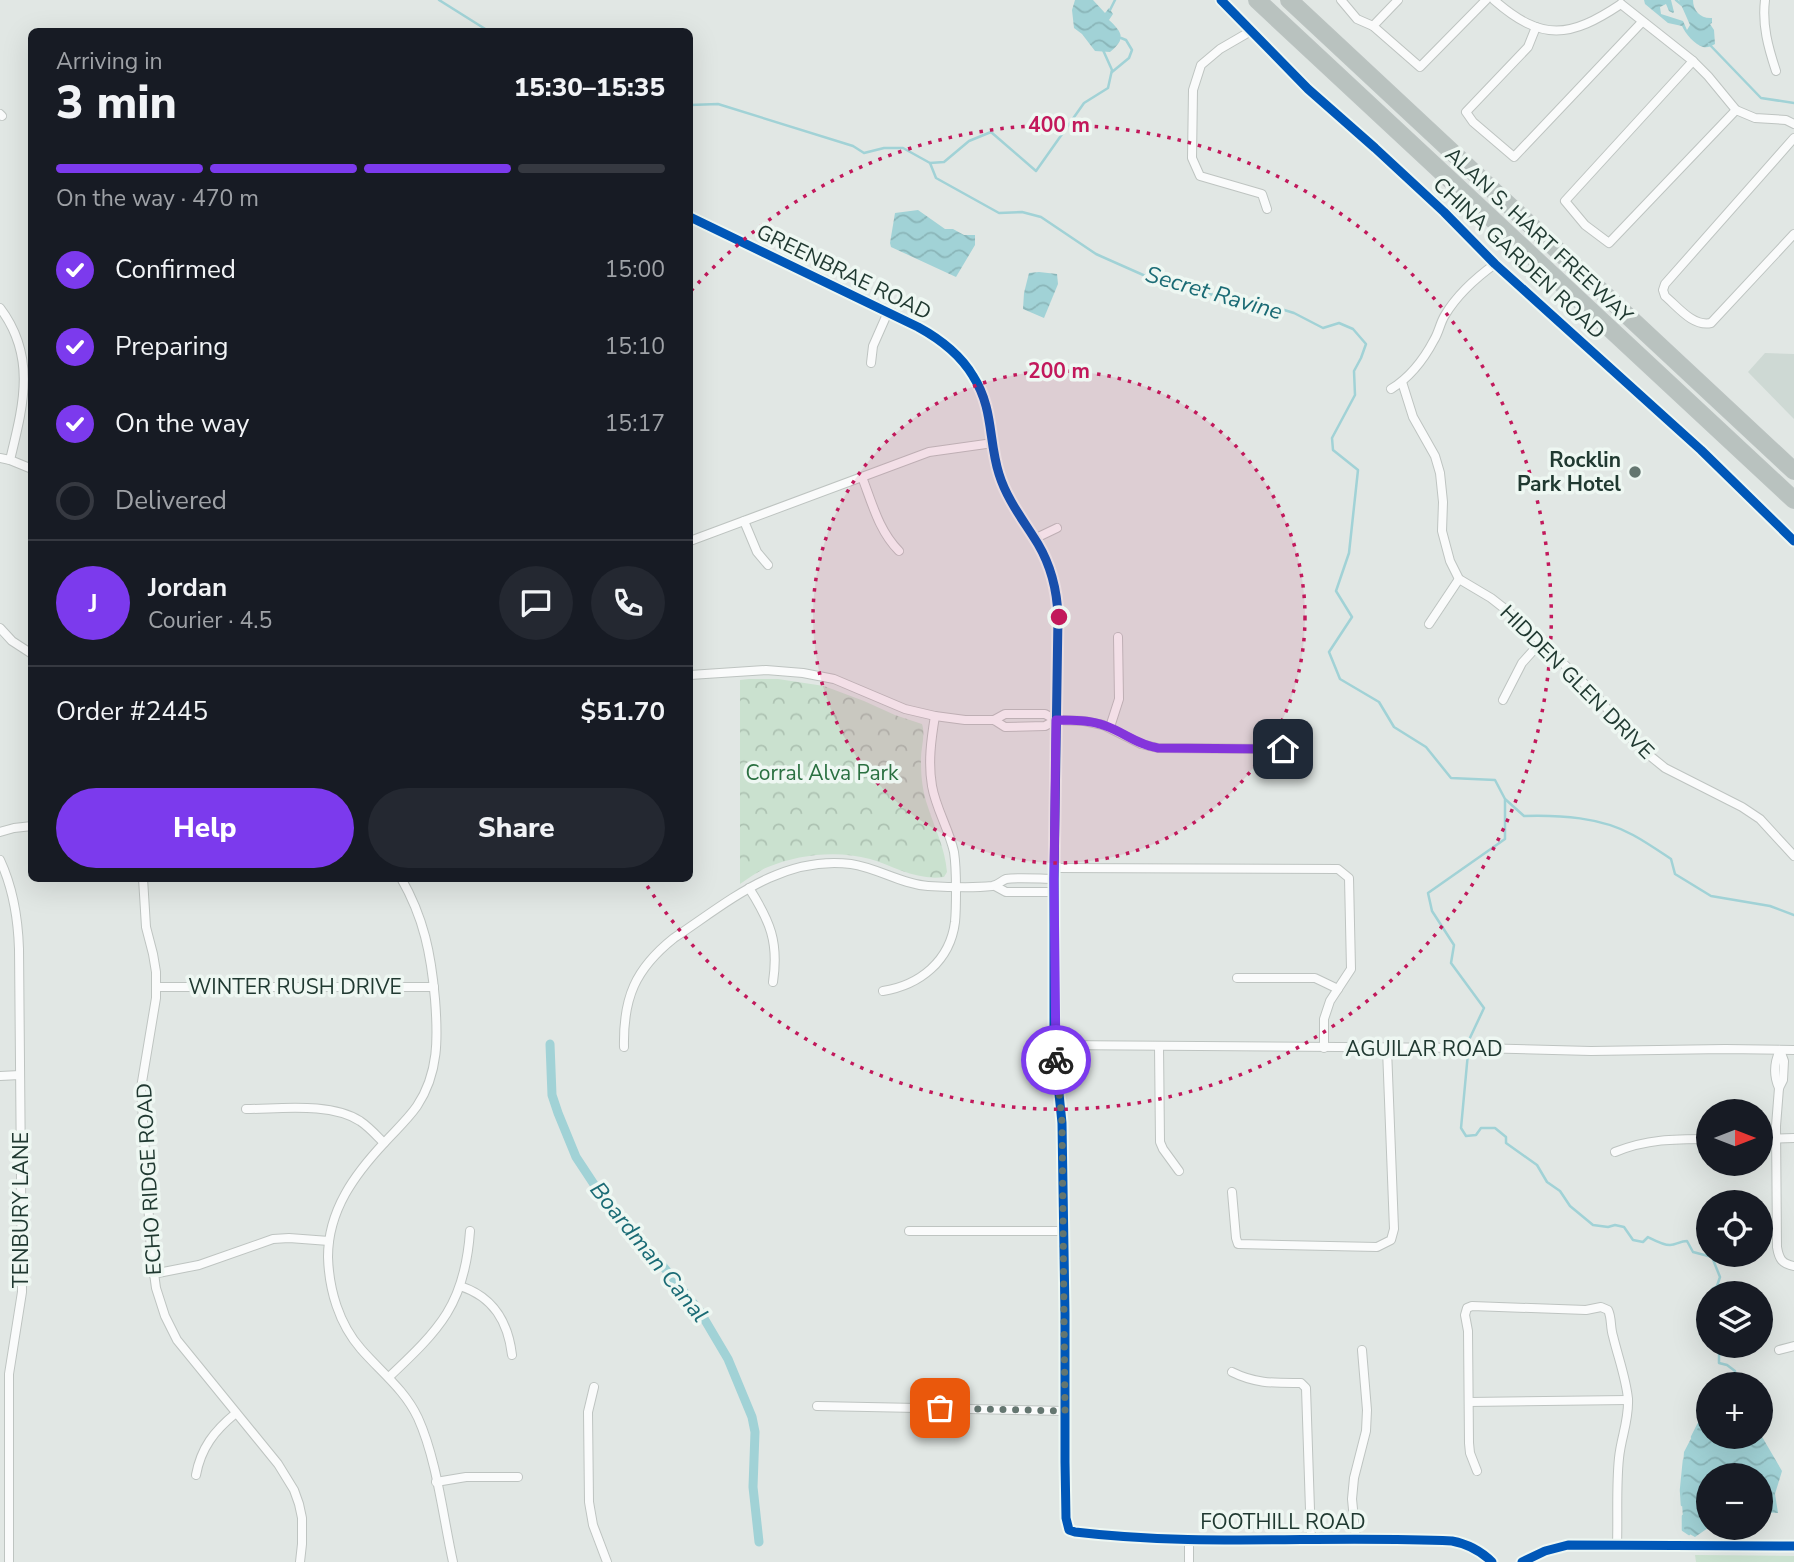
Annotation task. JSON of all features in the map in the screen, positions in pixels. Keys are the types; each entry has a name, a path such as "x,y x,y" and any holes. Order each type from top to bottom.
{"highway":[{"name":"ALAN S. HART FREEWAY","path":"1257,0 1794,502"},
{"name":"ALAN S. HART FREEWAY","path":"1289,0 1794,471"},
{"path":"1755,435 1794,457"}],"street":[{"name":"CHINA GARDEN ROAD","path":"1221,0 1308,89 1444,212 1495,264 1701,450 1794,541"},
{"path":"1341,0 1357,19 1373,26 1420,67 1486,0"},
{"path":"1373,26 1398,0"},
{"path":"1494,0 1524,23 1546,31 1575,28 1600,18 1622,2 1642,22 1693,61 1737,110 1755,118 1786,120 1794,124"},
{"path":"1765,0 1765,35 1776,71"},
{"path":"1536,27 1528,47 1466,112 1473,122 1514,157 1642,22"},
{"path":"1251,31 1220,49 1201,65 1193,90 1192,159 1200,176 1262,194 1267,209"},
{"path":"1693,61 1565,201 1585,225 1609,243 1737,110"},
{"path":"1794,138 1662,290 1665,296 1697,323 1711,324 1794,234"},
{"name":"GREENBRAE ROAD","path":"693,218 888,312 937,338 952,350 966,365 986,402 995,460 1002,482 1046,561 1054,583 1057,599 1054,1045 1062,1110 1066,1518 1069,1530"},
{"path":"1391,389 1402,382 1421,360 1435,340 1444,317 1456,299 1495,264"},
{"path":"0,308 18,342 25,376 23,403 10,460"},
{"path":"871,363 873,346 888,312"},
{"path":"1402,382 1413,417 1435,456 1440,473 1443,495 1442,531 1450,561 1459,579 1429,624"},
{"path":"693,540 929,452 993,443"},
{"path":"0,458 28,467"},
{"path":"862,477 885,535 899,551"},
{"path":"744,521 757,552 768,565"},
{"path":"1034,539 1057,527"},
{"name":"HIDDEN GLEN DRIVE","path":"1459,579 1503,606 1595,694 1620,728 1665,768 1760,819 1794,856"},
{"path":"0,628 12,641 28,651"},
{"path":"1110,727 1119,699 1118,637"},
{"path":"1503,700 1522,663 1540,643"},
{"path":"693,675 766,670 803,673 842,682 905,709 935,716 994,720 1005,714 1045,714 1056,720 1084,721 1110,727 1141,744 1158,748 1283,749 1306,746"},
{"path":"883,990 910,984 921,978 939,961 953,934 956,911 954,852 931,784 930,750 935,716"},
{"path":"0,832 28,826"},
{"name":"TENBURY LANE","path":"0,860 12,895 18,929 20,1075 22,1292 10,1364 5,1434 9,1562"},
{"path":"624,1047 626,1009 633,985 645,965 674,938 764,879 788,870 839,863 863,867 914,884 995,886 1006,880 1054,879"},
{"path":"1055,868 1338,869 1349,878 1351,969 1330,1001 1324,1019 1324,1048"},
{"name":"ECHO RIDGE ROAD","path":"143,882 145,918 155,964 156,998 141,1088 153,1274 159,1301 177,1340 278,1464 294,1490 302,1518 300,1562"},
{"path":"403,882 428,941 438,1045 433,1071 417,1107 363,1166 346,1190 335,1217 328,1256 332,1287 341,1318 362,1351 406,1397 426,1438 453,1562"},
{"path":"995,886 1006,892 1054,892"},
{"path":"749,888 772,931 776,953 773,982"},
{"path":"1237,978 1315,978 1338,989"},
{"name":"WINTER RUSH DRIVE","path":"156,987 434,987"},
{"name":"AGUILAR ROAD","path":"1054,1045 1591,1051 1794,1050"},
{"path":"1159,1046 1160,1142 1179,1171"},
{"path":"1231,1192 1238,1244 1377,1247 1391,1240 1394,1229 1387,1049"},
{"path":"1780,1050 1784,1061 1783,1080 1779,1088 1776,1139 1777,1247 1780,1261 1794,1266"},
{"path":"0,1076 20,1075"},
{"path":"246,1108 331,1109 359,1120 384,1143"},
{"path":"1776,1139 1794,1138"},
{"path":"1615,1152 1657,1140 1696,1139"},
{"path":"389,1377 432,1335 450,1310 467,1260 470,1231"},
{"path":"909,1231 1064,1231"},
{"path":"153,1274 199,1265 273,1239 329,1241"},
{"path":"460,1286 476,1291 499,1314 508,1334 512,1355"},
{"path":"1477,1472 1470,1453 1468,1331 1465,1315 1467,1308 1586,1310 1601,1307 1608,1310 1628,1400 1628,1418 1619,1459 1617,1545"},
{"path":"1779,1350 1794,1346"},
{"path":"1356,1540 1352,1500 1354,1478 1366,1431 1367,1409 1362,1350"},
{"path":"1232,1372 1246,1379 1301,1383 1306,1388 1311,1540"},
{"path":"594,1387 588,1412 589,1502 593,1525 607,1562"},
{"path":"1469,1402 1628,1400"},
{"path":"817,1406 1065,1411"},
{"path":"196,1475 208,1441 218,1428 236,1413"},
{"path":"436,1482 466,1477 518,1477"},
{"name":"FOOTHILL ROAD","path":"1069,1530 1119,1536 1189,1539 1452,1541 1478,1550 1492,1562"},
{"path":"1189,1539 1189,1562"},
{"path":"1522,1562 1561,1546 1794,1546"}],"shaded area":[{"path":"1765,353 1794,354 1794,419 1748,372"}],"green space":[{"name":"Corral Alva Park","path":"778,679 824,686 922,724 921,774 926,802 944,855 947,872 944,877 924,877 858,856 832,854 805,856 780,863 740,884 740,680"},
{"path":"1695,1555 1794,1556 1794,1562 1696,1562"}],"water":[{"path":"1075,0 1093,0 1105,13 1109,8 1113,14 1109,20 1121,36 1119,43 1110,52 1095,51 1074,28 1072,10"},
{"path":"1644,0 1671,0 1674,12 1669,11 1666,4 1660,7 1661,14 1683,21 1687,30 1690,25 1679,0 1693,0 1698,14 1712,18 1710,24 1714,30 1715,44 1709,47 1700,46 1682,26 1668,23 1645,4"},
{"path":"918,210 945,229 953,229 964,235 975,235 975,245 956,277 891,247 895,213"},
{"path":"1029,273 1057,274 1058,284 1044,318 1023,309"},
{"path":"1696,1429 1696,1449 1769,1449 1782,1471 1775,1494 1778,1513 1773,1513 1773,1463 1696,1463 1696,1536 1684,1531 1681,1490 1684,1452"}],"waterway":[{"name":"Secret Ravine","path":"439,0 484,28"},
{"path":"1110,10 1115,0"},
{"path":"1676,0 1682,5"},
{"path":"1112,72 1129,58 1132,50 1126,40 1121,38"},
{"path":"1709,44 1761,98 1794,103"},
{"path":"930,163 944,162 969,141 991,132 1036,171 1084,103 1108,88 1112,70 1103,50"},
{"name":"Secret Ravine","path":"693,105 718,104 853,146 864,153 884,148 903,148 930,163 936,178 999,213 1022,212 1041,217 1096,254 1150,278 1204,293 1271,306 1294,313 1323,328 1339,323 1353,329 1366,344 1354,371 1355,395 1332,438 1333,450 1358,470 1349,553 1336,591 1352,617 1329,652 1340,679 1379,702 1394,727 1426,747 1451,778 1495,780 1505,799 1524,816 1580,818 1608,824 1643,841 1671,859 1675,874 1711,896 1770,906 1794,915"},
{"path":"1468,1042 1484,1008 1451,963 1454,945 1432,911 1428,893 1505,839 1505,800"},
{"name":"Boardman Canal","path":"550,1044 552,1095 576,1157 611,1210 699,1310 728,1359 752,1417 755,1432 753,1487 759,1542"},
{"path":"1468,1053 1461,1128 1466,1136 1476,1135 1481,1128 1495,1128 1506,1137 1506,1143 1537,1165 1547,1182 1560,1191 1570,1206 1593,1225 1624,1227 1633,1240 1643,1242 1648,1237 1667,1245 1687,1241 1693,1252 1712,1257 1720,1277 1719,1281"},
{"path":"1719,1358 1719,1363 1727,1365 1735,1372"},
{"path":"1692,1437 1696,1429"},
{"path":"1682,1505 1684,1460"},
{"path":"1683,1516 1683,1530 1689,1534"}],"cycle path":[{"path":"1221,0 1308,89 1444,212 1495,264 1701,450 1794,541"},
{"path":"693,218 918,327 956,354 980,388 988,412 1002,484 1043,552 1052,578 1058,616 1054,1045 1062,1123 1065,1462 1066,1518 1069,1530 1169,1539 1452,1541 1473,1548 1492,1562"},
{"path":"1522,1562 1545,1551 1568,1545 1794,1546"}],"way so far":[{"path":"940,1408 1065,1411 1062,1110 1056,1060"}],"place":[{"name":"Rocklin Park Hotel","path":"1635,472"}],"route":[{"path":"1056,1060 1056,720 1103,725 1141,744 1158,748 1283,749"}]}
